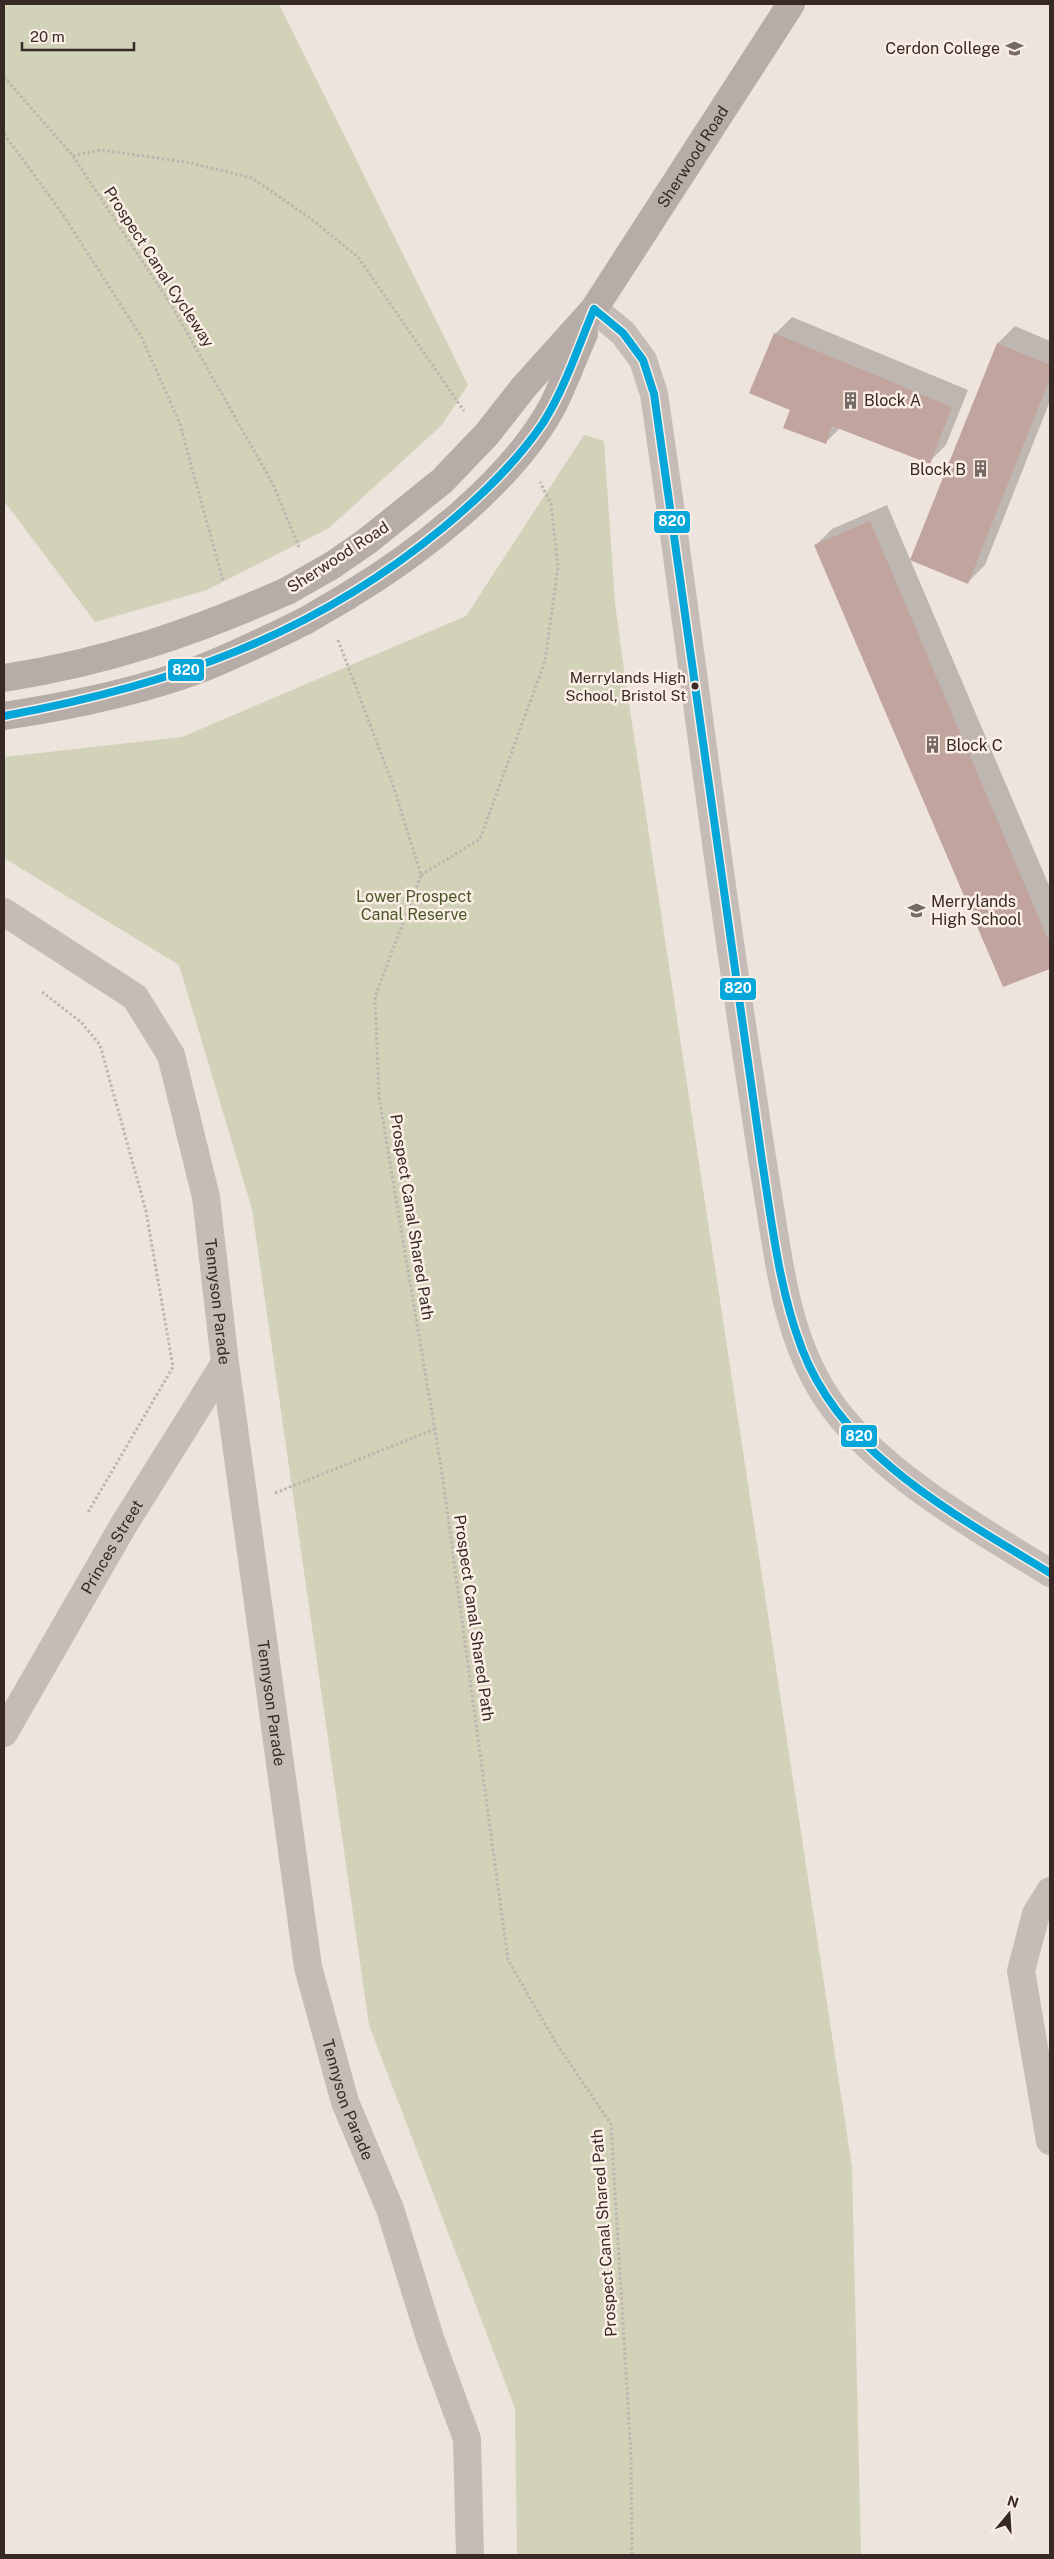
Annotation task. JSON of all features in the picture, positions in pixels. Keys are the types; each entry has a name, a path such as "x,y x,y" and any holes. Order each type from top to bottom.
{"main road":[{"name":"Sherwood Road","path":"4,678 72,667 139,649 231,616 287,591 330,566 417,503 442,481 487,434 523,388 594,309 791,4"},
{"name":"Sherwood Road","path":"4,716 90,700 199,669 250,648 305,621 411,555 445,528 482,494 517,456 552,408 594,309"}],"street":[{"path":"594,309 623,333 643,360 654,394 740,1016 778,1261 788,1310 805,1356 825,1396 862,1440 935,1501 1050,1573"},
{"name":"Tennyson Parade","path":"4,912 135,997 171,1055 206,1197 225,1363 308,1967 345,2102 390,2209 430,2338 467,2439 470,2555"},
{"name":"Princes Street","path":"4,1734 123,1526 225,1363"},
{"path":"1050,1891 1036,1914 1021,1971 1050,2141"}],"path":[{"name":"Prospect Canal Cycleway","path":"4,77 73,156 173,308 273,484"},
{"path":"4,134 62,213 142,338 180,424 231,616"},
{"path":"73,156 100,150 186,162 252,178 310,218 358,257 466,414 487,434"},
{"path":"354,677 393,785 421,875 480,839 545,661 558,567 551,504 534,471 517,456"},
{"name":"Prospect Canal Shared Path","path":"421,875 375,997 380,1097 435,1429 508,1960 556,2043 611,2124 631,2456 632,2555"},
{"path":"42,992 81,1022 100,1045 146,1211 173,1368 87,1514"},
{"path":"244,1506 435,1429"}],"green space":[{"path":"4,4 279,4 468,385 442,425 329,528 207,590 95,622 4,501"},
{"name":"Lower Prospect Canal Reserve","path":"584,435 604,441 615,603 625,677 852,2167 861,2555 517,2555 515,2408 369,2025 252,1209 179,965 4,858 4,757 182,737 466,616"}],"building":[{"name":"Block A","path":"774,333 952,407 930,464 832,426 826,444 783,428 790,410 749,393"},
{"name":"Block B","path":"997,343 1050,365 1050,378 968,584 910,560"},
{"name":"Block C","path":"870,521 1050,944 1050,969 1003,987 814,545"}],"transit line":[{"name":"820","path":"594,309 623,333 643,360 654,394 769,1209 787,1303 802,1349 821,1387 845,1422 874,1452 942,1506 1050,1573"},
{"name":"820","path":"4,716 125,689 182,672 237,651 290,627 343,599 394,565 444,527 471,503 510,465 533,438 558,396 594,309"}],"place":[{"name":"Cerdon College","path":"1014,48"},
{"name":"Block A","path":"850,400"},
{"name":"Block B","path":"980,469"},
{"name":"Merrylands High School, Bristol St","path":"695,686"},
{"name":"Block C","path":"932,745"},
{"name":"Merrylands High School","path":"917,910"}]}
